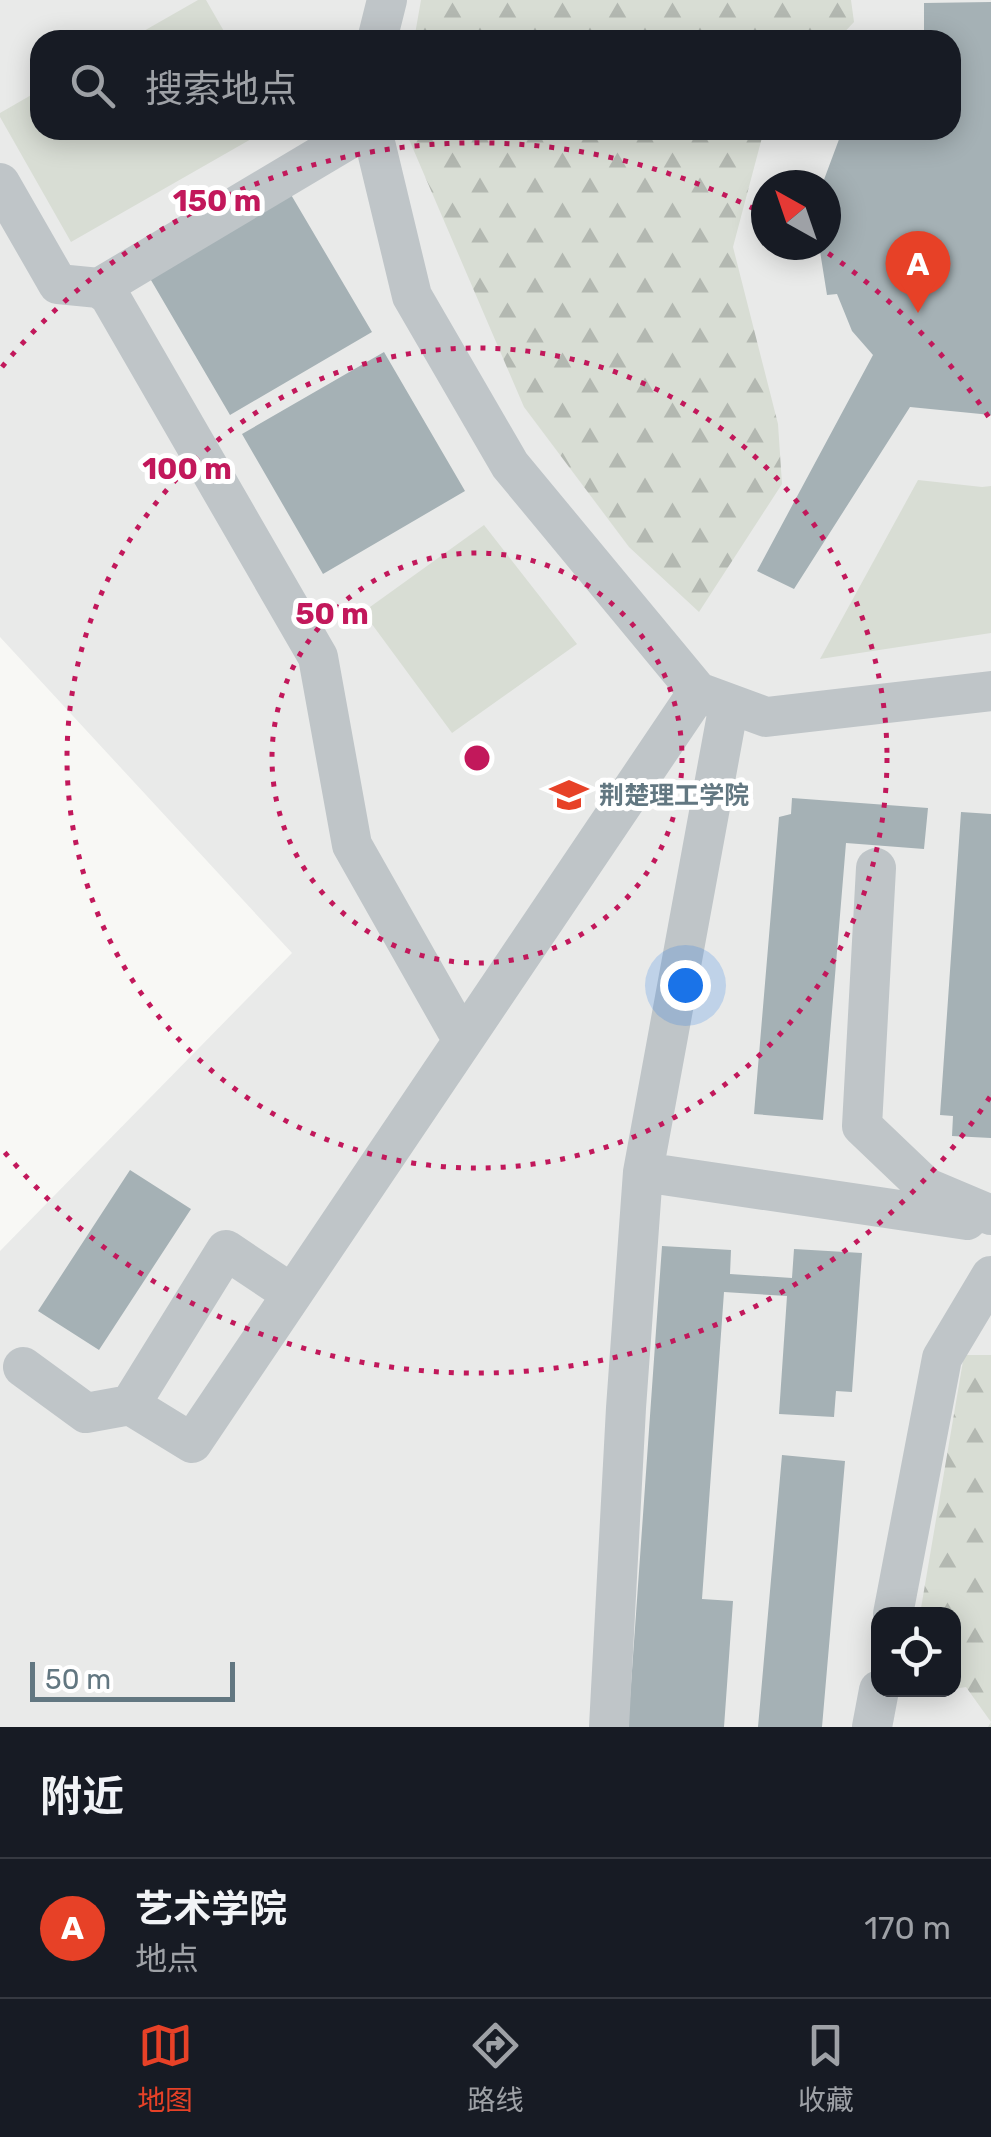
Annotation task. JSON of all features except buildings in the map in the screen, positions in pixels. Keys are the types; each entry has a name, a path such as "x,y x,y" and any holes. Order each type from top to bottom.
{"street":[{"path":"380,30 387,0"},
{"path":"99,288 347,140"},
{"path":"374,140 412,296 510,465 714,698 766,717 991,691"},
{"path":"0,183 58,284 99,288 109,295 318,657 352,846 462,1041"},
{"path":"23,1367 86,1413 130,1405 192,1443 462,1041 714,698"},
{"path":"610,1727 643,1172 714,698"},
{"path":"876,868 862,1126 927,1188 991,1215"},
{"path":"643,1172 991,1224"},
{"path":"130,1405 226,1250 292,1294"},
{"path":"894,1607 942,1358 991,1276"},
{"path":"872,1727 878,1697"}],"shaded area":[{"name":"荆楚理工学院","path":"0,0 991,0 991,1727 0,1727 0,1251 292,953 0,637"}],"green space":[{"path":"198,0 206,0 223,30 146,30"},
{"path":"421,0 851,0 854,22 846,30 416,30"},
{"path":"30,96 30,140 250,140 71,242 0,113"},
{"path":"409,140 761,140 733,247 778,424 782,484 699,612 629,547 524,407"},
{"path":"918,480 991,486 991,633 820,659"},
{"path":"484,525 577,644 452,733 363,612"},
{"path":"964,1355 991,1355 991,1722 966,1687 961,1688 961,1607 921,1607"}],"place":[{"name":"艺术学院","path":"918,313"},
{"name":"荆楚理工学院","path":"569,795"}]}
